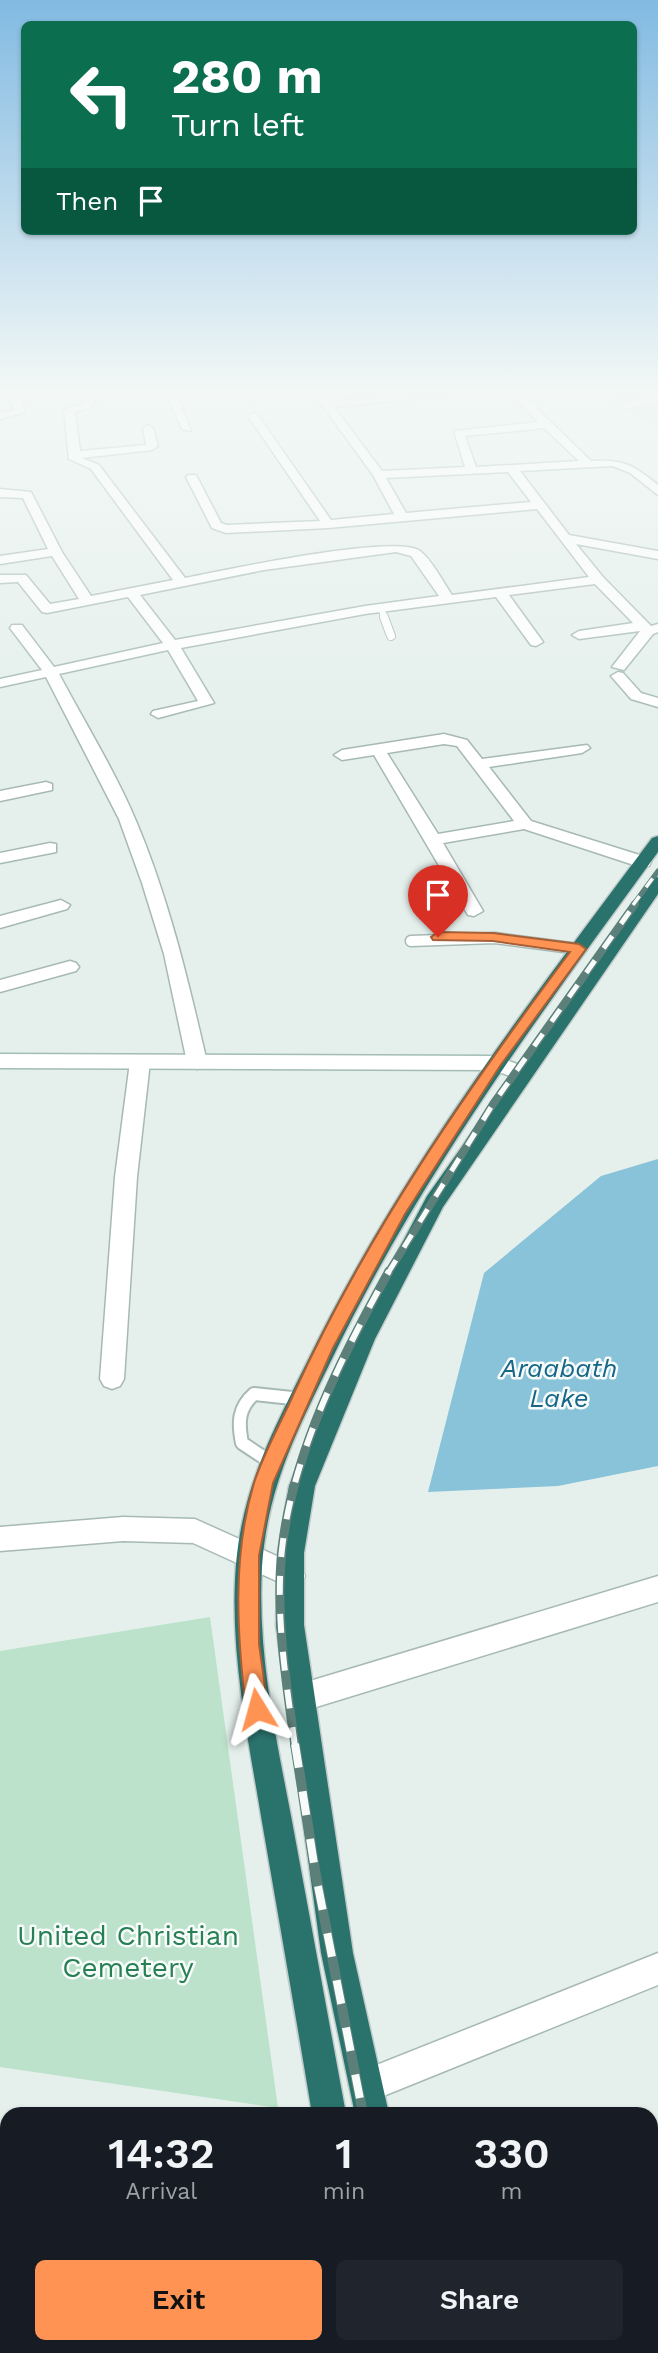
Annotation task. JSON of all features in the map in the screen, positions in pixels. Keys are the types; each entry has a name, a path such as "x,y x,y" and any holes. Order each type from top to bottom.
{"highway":[{"path":"369,2100 337,1952 290,1625 291,1553 302,1486 363,1338 435,1202 652,882 658,841"},
{"path":"328,2107 257,1709 248,1644 250,1556 264,1483 325,1345 399,1209 495,1063 579,949 652,882"}],"street":[{"path":"32,505 56,552 87,601"},
{"path":"123,505 182,583"},
{"path":"206,505 216,525 226,529 328,524 540,505 598,580 650,629"},
{"path":"315,505 328,524"},
{"path":"395,505 401,516"},
{"path":"566,538 658,555"},
{"path":"0,579 21,578 47,610 325,556 396,548 415,553 448,599"},
{"path":"0,560 56,552"},
{"path":"0,683 172,645 381,608 598,580"},
{"path":"131,592 172,645 207,704 158,714"},
{"path":"500,593 536,642"},
{"path":"17,628 51,672 127,819 152,883 173,954 197,1062"},
{"path":"579,635 650,629"},
{"path":"650,629 619,671 636,696 658,703"},
{"path":"342,755 454,740 462,743 481,764 525,824 652,882"},
{"path":"481,764 582,748"},
{"path":"378,750 474,911"},
{"path":"0,796 46,787"},
{"path":"433,840 525,824"},
{"path":"0,858 50,848"},
{"path":"0,922 61,905"},
{"path":"0,986 70,967"},
{"path":"0,1061 495,1063 524,1074"},
{"path":"112,1379 126,1177 140,1062"},
{"path":"0,1539 123,1529 195,1531 292,1576"},
{"path":"300,1698 658,1589"},
{"path":"369,2100 658,1969"}],"lane":[{"path":"381,608 391,636"},
{"path":"411,941 438,937 493,937 579,949"},
{"path":"272,1463 242,1443 237,1424 242,1403 254,1394 301,1399"}],"green space":[{"name":"United Christian Cemetery","path":"210,1617 278,2107 0,2067 0,1651"}],"water":[{"name":"Araabath Lake","path":"658,1159 658,1466 558,1486 428,1492 484,1273 601,1176"}],"railway":[{"path":"633,905 658,871"},
{"path":"388,1273 493,1104 635,904"},
{"path":"295,1746 282,1648 280,1598 282,1549 288,1513 308,1441 322,1406 337,1371 389,1271"},
{"path":"295,1744 316,1876 362,2107"}],"route":[{"path":"257,1709 248,1644 250,1556 264,1483 325,1345 399,1209 495,1063 579,949 493,937 438,937"}]}
